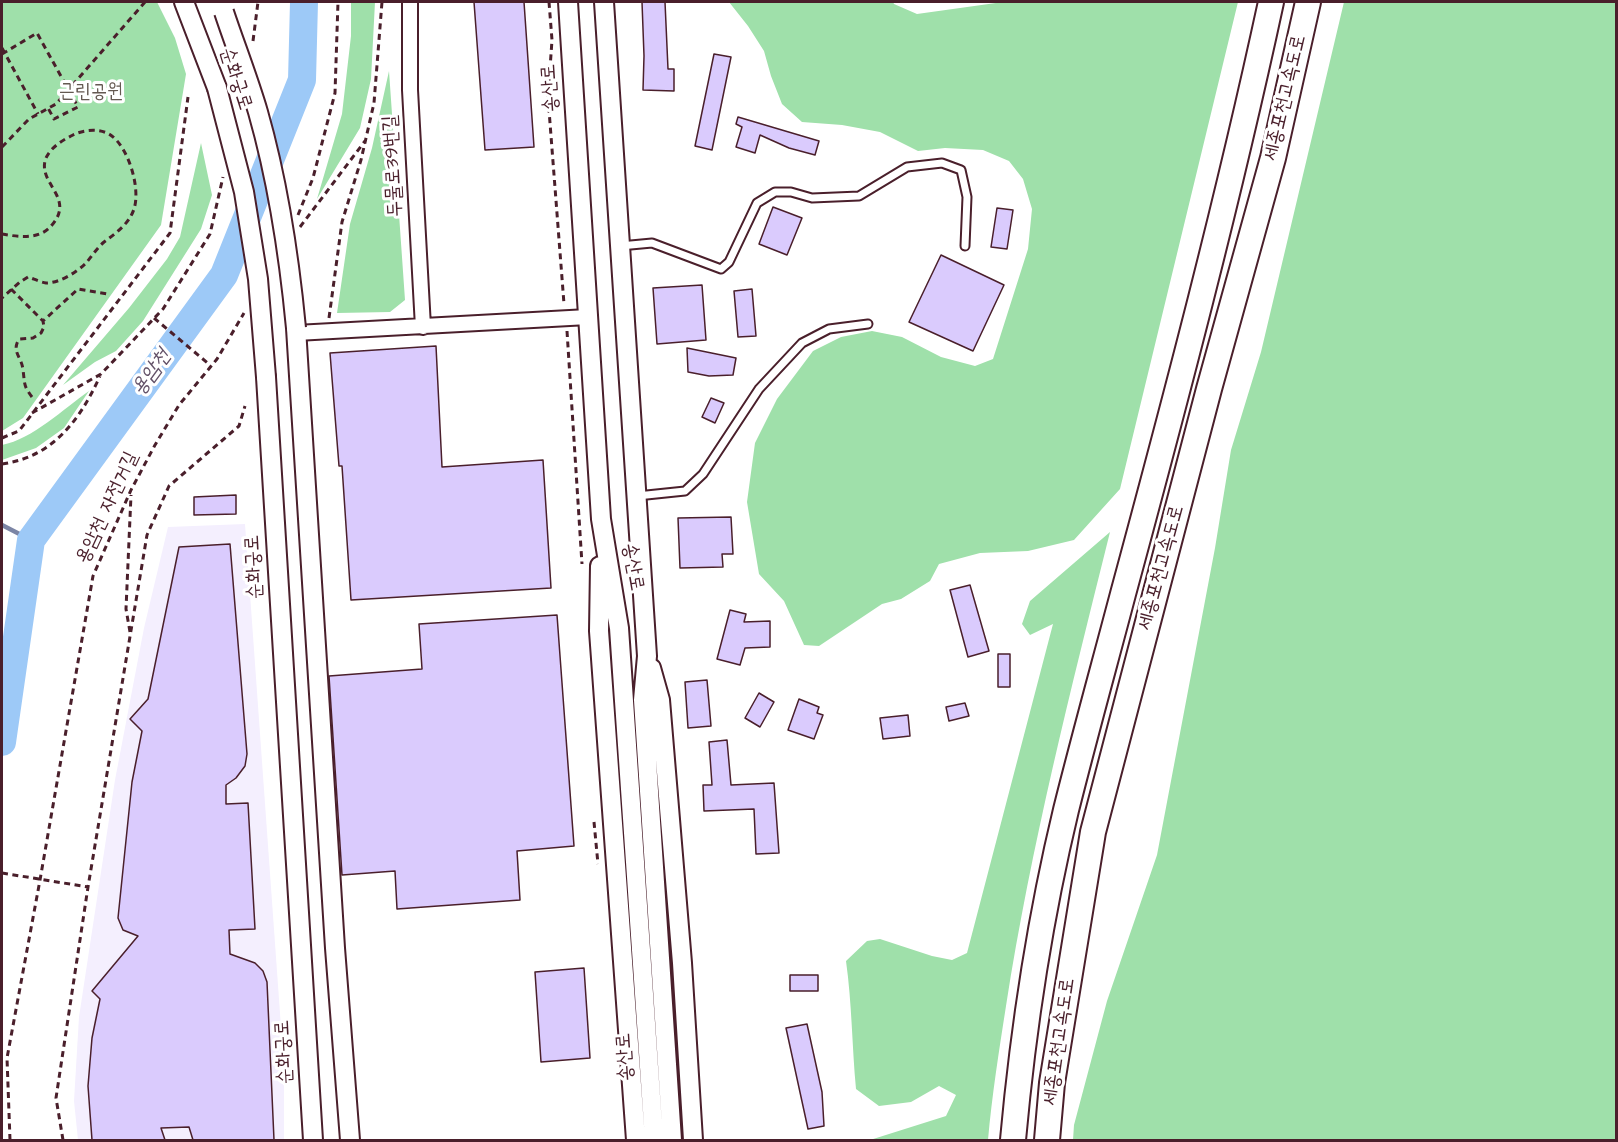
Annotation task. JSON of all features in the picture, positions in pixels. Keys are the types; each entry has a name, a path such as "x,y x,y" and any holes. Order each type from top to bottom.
{"highway":[{"name":"세종포천고속도로","path":"1013,1140 1021,1057 1048,897 1066,812 1098,681 1212,255 1271,2"},
{"name":"세종포천고속도로","path":"1047,1140 1052,1083 1093,832 1209,389 1273,158 1308,2"}],"street":[{"name":"순화궁로","path":"184,2 217,88 244,192 258,279 313,1140"},
{"name":"두물로39번길","path":"410,2 410,90 423,327"},
{"name":"송산로","path":"568,2 601,519 619,628 654,1140"},
{"name":"송산로","path":"604,2 647,656 643,700 672,1140"},
{"name":"순화궁로","path":"222,7 258,111 277,194 291,274 335,948 350,1140"},
{"path":"296,331 423,327 588,317"},
{"path":"601,519 599,631 636,1140"},
{"path":"647,656 660,700 682,963 693,1140"}],"lane":[{"path":"620,246 652,243 721,269 729,262 757,203 775,192 791,192 812,198 859,196 907,167 942,163 961,170 967,197 965,246"},
{"path":"637,496 685,491 703,474 759,389 802,343 830,329 868,324"}],"path":[{"path":"2,147 29,119 56,104 145,2"},
{"path":"297,218 313,178 335,93 338,2"},
{"path":"329,331 328,320 342,222 366,140 374,103 382,2"},
{"path":"3,54 37,33 78,107 54,119 48,108"},
{"path":"2,48 3,54 38,114"},
{"path":"2,438 19,431 170,233 188,97"},
{"path":"2,234 26,238 47,231 55,222 60,212 60,202 45,172 46,159 55,146 65,139 82,130 96,130 109,134 127,156 136,193 135,207 126,222 102,243 85,264 75,272 46,283 28,277 2,298"},
{"path":"295,232 366,140"},
{"path":"11,289 43,321"},
{"path":"32,397 24,386 23,369 15,352 15,345 19,339 33,338 41,333 43,321 78,290 108,294"},
{"name":"용암천 자전거길","path":"10,1140 7,1058 93,576 131,490 180,405 211,366 247,309"},
{"path":"32,413 101,374 154,318 211,366"},
{"path":"2,464 36,453 67,432 88,403 101,374"},
{"path":"63,1140 56,1098 88,887 147,536 169,486 239,426 245,406"},
{"path":"130,636 126,609 131,490"},
{"path":"2,873 88,887"}],"shaded area":[{"path":"245,524 284,1069 284,1140 78,1140 74,1101 79,1017 115,780 144,628 168,527"}],"green space":[{"name":"근린공원","path":"2,2 157,2 175,38 186,74 161,225 23,418 2,431"},
{"path":"351,2 375,2 371,79 360,128 317,199 342,114 351,36"},
{"path":"729,2 893,2 917,14 1003,2 1238,2 1120,489 1074,540 1028,551 980,553 939,564 930,581 901,599 882,604 819,646 804,645 784,601 759,574 747,502 755,443 777,399 813,351 841,337 872,331 902,337 941,357 975,366 993,359 1028,249 1032,209 1023,179 1009,161 983,150 945,148 918,151 880,132 842,125 802,122 782,104 764,51"},
{"path":"1344,2 1616,2 1616,1140 1073,1140 1074,1125 1107,1001 1157,855 1215,548 1231,450 1261,352"},
{"path":"389,71 405,300 390,312 337,313 350,224 372,148"},
{"path":"201,143 212,195 201,229 143,321 116,351 95,362 63,385 129,308 167,259 180,237"},
{"path":"89,391 64,428 36,448 2,460 2,445 25,437"},
{"path":"1110,532 1027,886 1003,1023 988,1140 870,1140 946,1116 956,1095 939,1086 911,1102 879,1106 856,1089 846,961 867,941 880,939 952,960 967,953 1053,624 1030,635 1022,624 1030,601"}],"building":[{"path":"474,2 524,2 534,147 485,150"},
{"path":"642,2 665,2 668,69 674,69 674,91 643,90"},
{"path":"714,54 731,57 712,150 695,146"},
{"path":"738,117 819,141 815,155 789,148 760,135 755,153 736,147 742,127 736,124"},
{"path":"773,207 802,218 787,255 759,244"},
{"path":"997,208 1013,210 1007,249 991,247"},
{"path":"941,255 1004,285 973,351 909,322"},
{"path":"702,285 706,340 657,344 653,288"},
{"path":"752,289 756,336 738,337 734,291"},
{"path":"436,346 442,467 543,460 551,588 351,600 342,466 339,466 330,353"},
{"path":"687,348 736,358 733,375 709,376 688,372"},
{"path":"711,398 724,403 715,423 702,417"},
{"path":"236,495 236,514 194,515 194,497"},
{"path":"731,517 733,554 722,554 723,567 680,568 678,518"},
{"path":"230,544 247,754 245,766 236,778 226,785 226,804 248,803 255,929 229,930 230,954 255,963 263,971 267,982 274,1140 193,1140 189,1127 161,1128 165,1140 92,1140 88,1086 92,1038 100,999 92,991 138,936 123,930 118,918 132,782 142,731 130,719 148,699 179,547"},
{"path":"970,585 989,651 968,657 950,590"},
{"path":"730,610 746,614 744,622 770,621 770,647 745,648 740,665 717,659"},
{"path":"557,615 574,846 517,851 520,900 397,909 395,871 342,875 329,676 422,669 419,624"},
{"path":"998,654 1010,654 1010,687 998,687"},
{"path":"707,680 711,726 688,728 685,682"},
{"path":"759,693 774,702 760,727 745,718"},
{"path":"799,699 819,707 817,713 823,715 814,739 788,730"},
{"path":"965,703 969,716 949,721 946,707"},
{"path":"908,715 910,736 883,739 880,718"},
{"path":"727,740 731,785 774,783 779,853 756,854 754,809 704,811 703,785 712,785 709,742"},
{"path":"584,968 590,1058 541,1062 535,972"},
{"path":"790,975 818,975 818,991 790,991"},
{"path":"807,1024 822,1092 824,1126 808,1129 786,1028"}],"waterway":[{"name":"용암천","path":"2,742 31,540 224,275 302,80 304,2"},
{"path":"2,525 31,540"}]}
